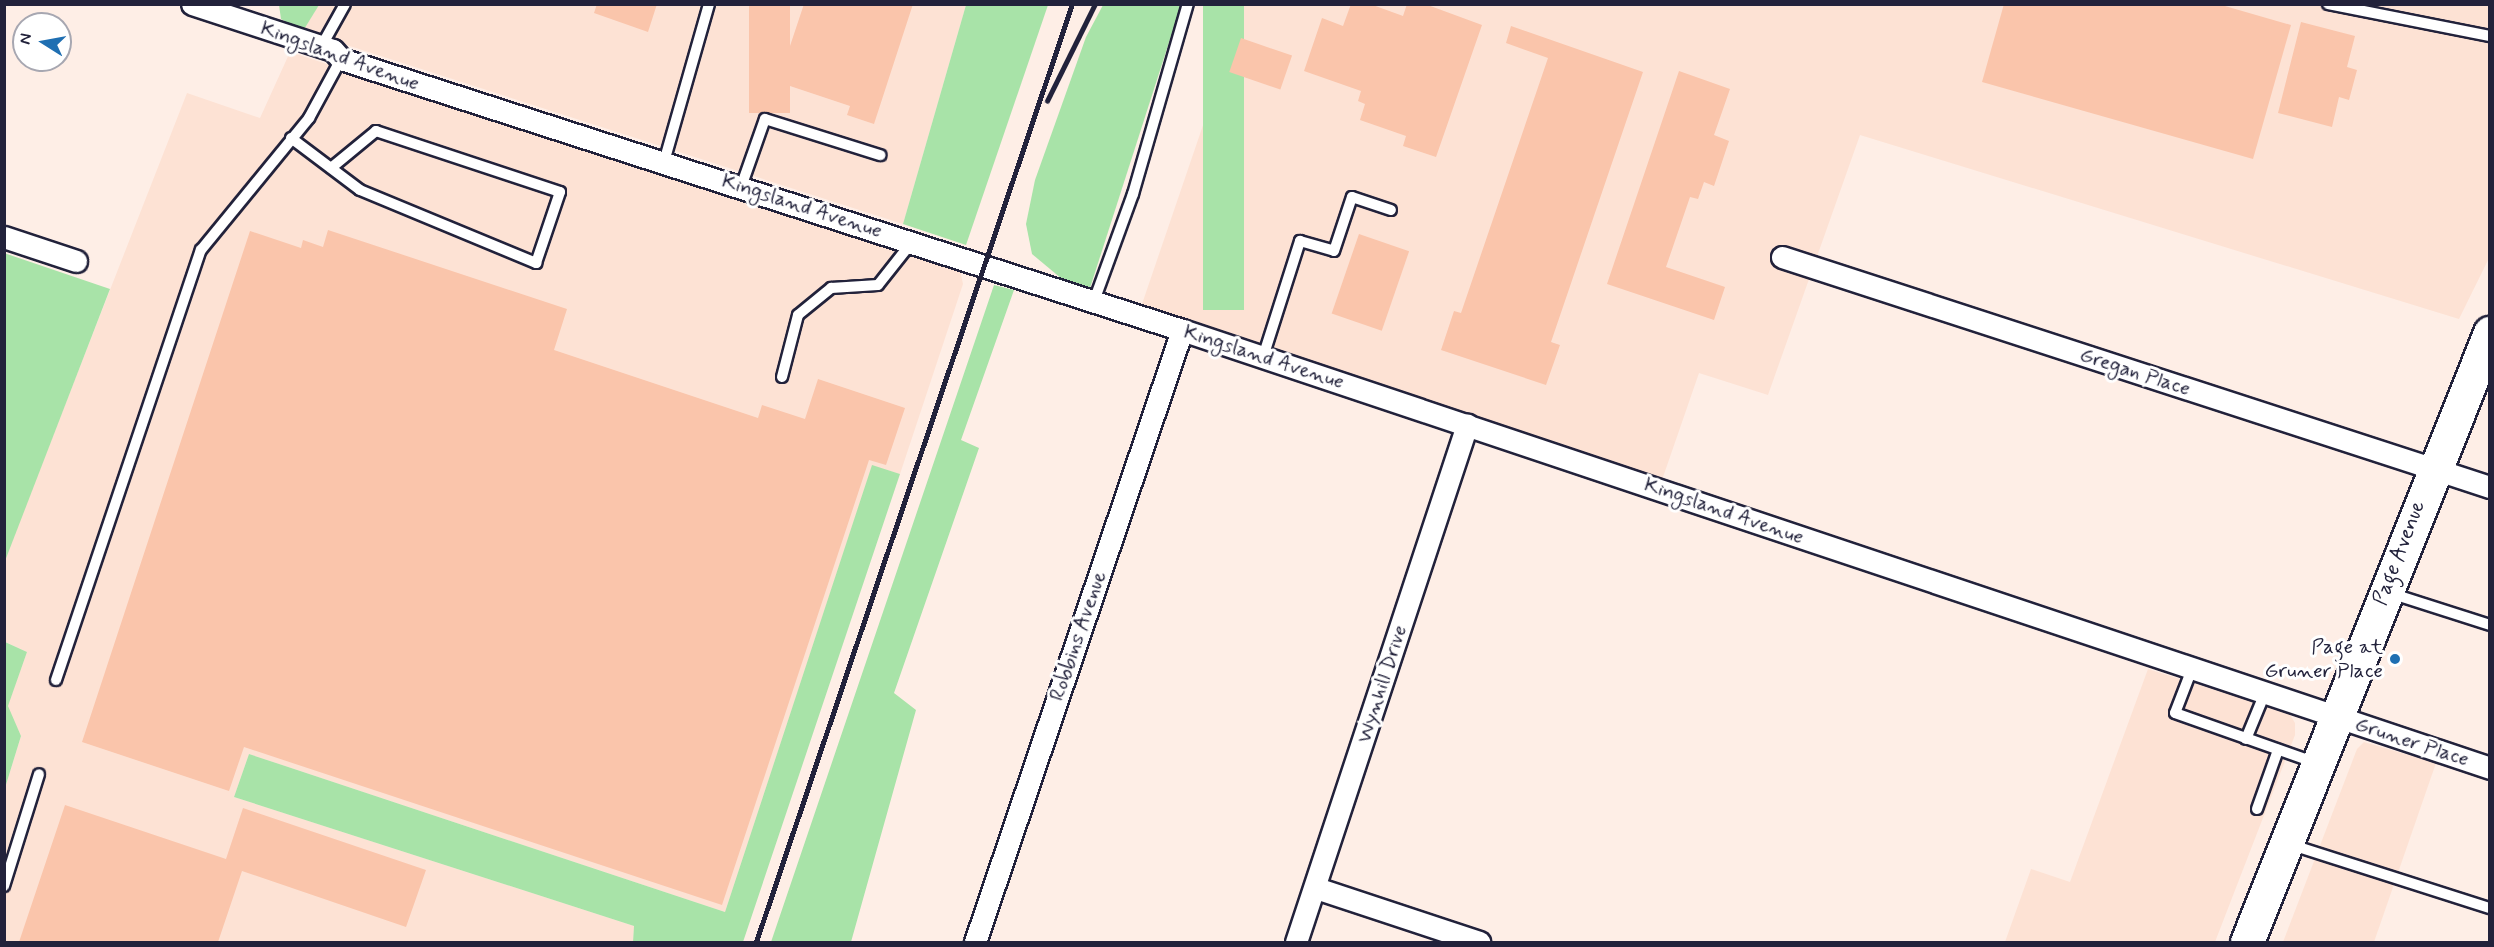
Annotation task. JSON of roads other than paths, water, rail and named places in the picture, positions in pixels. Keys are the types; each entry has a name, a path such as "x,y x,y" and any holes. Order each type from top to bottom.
{"main road":[{"name":"Page Avenue","path":"2247,942 2432,469 2490,333"}],"street":[{"name":"Kingsland Avenue","path":"192,4 321,47 341,59 1094,301 2335,716"},
{"path":"4,237 76,261"},
{"name":"Gregan Place","path":"1782,257 2490,487"},
{"name":"Robbins Avenue","path":"975,942 1182,330"},
{"name":"Wynhill Drive","path":"1296,942 1316,888 1467,425"},
{"name":"Gruner Place","path":"2335,716 2490,768"},
{"path":"1316,888 1479,942"}],"lane":[{"path":"321,47 345,4"},
{"path":"663,162 709,4"},
{"path":"1094,301 1133,194 1188,4"},
{"path":"2328,4 2490,36"},
{"path":"56,680 201,250 309,117 341,59"},
{"path":"741,187 765,120 880,155"},
{"path":"291,138 360,190 536,263 560,192 376,131 331,168"},
{"path":"1263,357 1300,241 1334,251 1352,196 1391,210"},
{"path":"782,377 798,315 831,288 878,285 912,242"},
{"path":"2384,591 2490,625"},
{"path":"2192,669 2175,713 2316,763"},
{"path":"2246,739 2265,693"},
{"path":"2257,808 2278,750"},
{"path":"4,886 39,774"},
{"path":"2286,843 2490,908"}],"railway":[{"path":"756,942 1072,4"},
{"path":"1047,101 1095,4"}],"place":[{"name":"Page at Gruner Place","path":"2395,659"}]}
